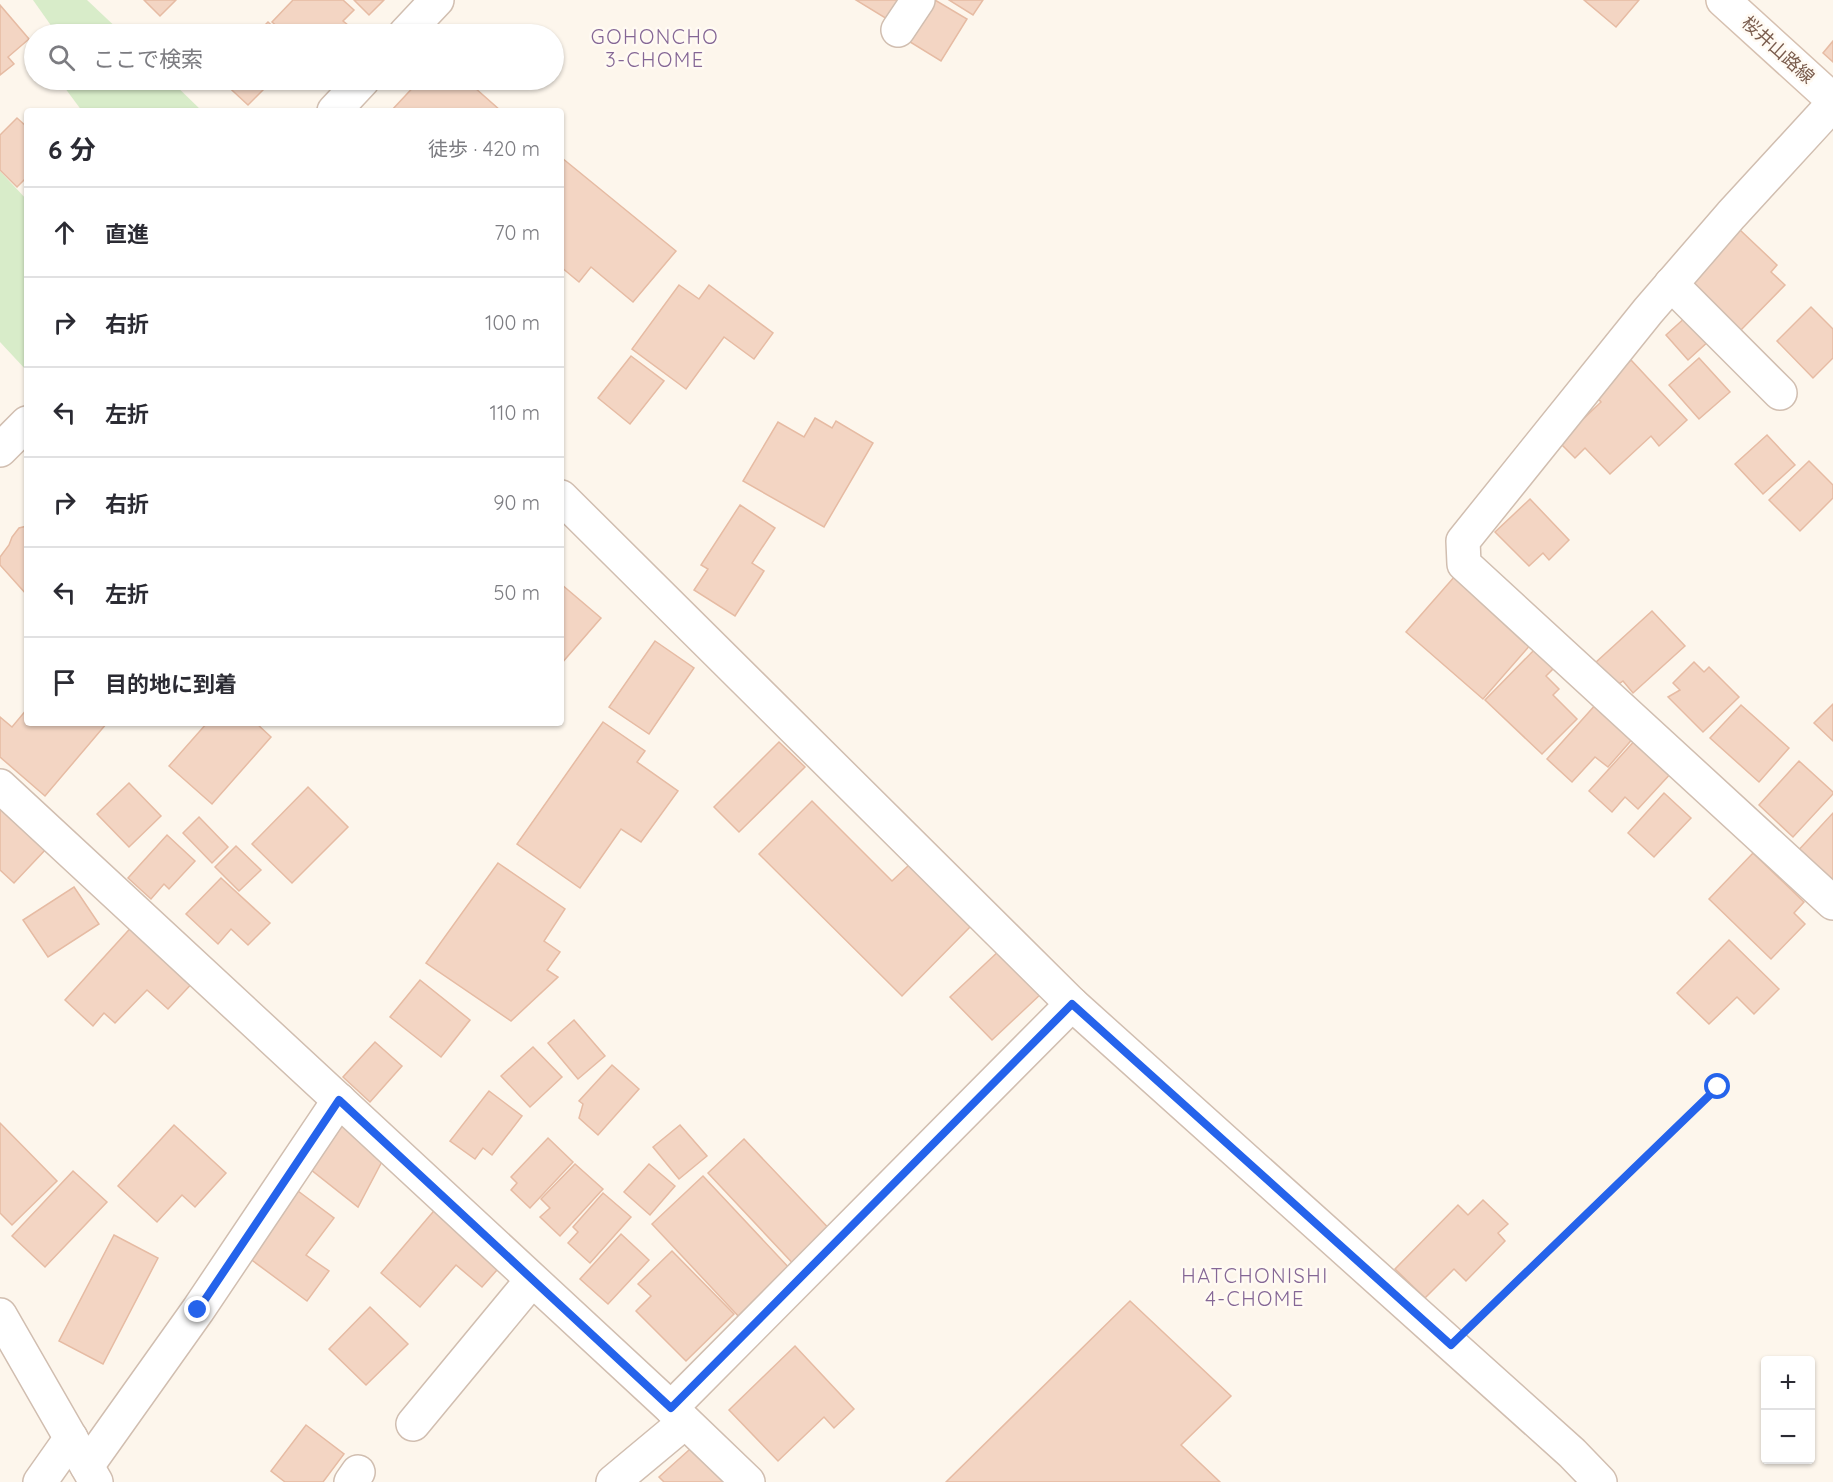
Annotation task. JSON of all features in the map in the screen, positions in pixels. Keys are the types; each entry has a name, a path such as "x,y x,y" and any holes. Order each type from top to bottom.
{"street":[{"path":"414,24 437,0"},
{"path":"898,30 918,0"},
{"name":"桜井山路線","path":"1723,0 1833,102"},
{"path":"337,108 354,90"},
{"path":"1833,102 1671,284 1463,541 1464,564 1833,903"},
{"path":"1671,284 1780,393"},
{"path":"0,450 24,426"},
{"path":"564,500 1072,1004 1572,1454 1600,1482"},
{"path":"0,786 748,1482"},
{"path":"613,1482 1072,1004"},
{"path":"0,1315 91,1474 339,1100"},
{"path":"413,1424 532,1280"},
{"path":"40,1482 71,1438"}],"path":[{"path":"1451,1345 1718,1087"}],"green space":[{"path":"33,0 87,0 112,24 50,24"},
{"path":"66,90 180,90 199,108 80,108"},
{"path":"0,171 24,197 24,368 0,342"}],"building":[{"path":"144,0 176,0 160,16"},
{"path":"293,0 343,0 354,10 343,21 347,24 274,24 272,22"},
{"path":"354,0 384,0 369,15"},
{"path":"856,0 899,0 887,19"},
{"path":"925,0 935,0 967,19 941,61 902,37"},
{"path":"949,0 983,0 973,15"},
{"path":"1584,0 1639,0 1616,27"},
{"path":"0,5 24,33 24,43 8,57 14,64 0,75"},
{"path":"1833,41 1833,62 1823,53"},
{"path":"232,90 263,90 248,105"},
{"path":"411,90 477,90 498,108 394,108"},
{"path":"17,118 24,124 24,180 17,187 0,170 0,135"},
{"path":"564,160 676,251 633,302 591,267 579,282 564,270"},
{"path":"1740,230 1777,265 1771,272 1785,285 1740,331 1689,281"},
{"path":"679,285 699,299 709,285 773,333 754,359 724,337 686,389 632,349"},
{"path":"1811,307 1833,329 1833,358 1813,378 1777,341"},
{"path":"1688,315 1710,340 1688,360 1666,335"},
{"path":"631,356 664,381 630,424 598,398"},
{"path":"1699,358 1730,392 1699,419 1669,385"},
{"path":"1631,360 1687,420 1659,446 1651,436 1610,474 1585,448 1575,458 1559,442 1601,402 1594,394"},
{"path":"815,418 832,428 836,421 873,443 824,527 743,481 778,422 804,437"},
{"path":"1767,435 1795,465 1763,494 1735,464"},
{"path":"1809,461 1833,485 1833,498 1800,531 1769,500"},
{"path":"1530,499 1569,540 1549,560 1543,553 1529,566 1495,532"},
{"path":"740,505 775,528 752,563 764,571 735,616 694,590 708,569 701,565"},
{"path":"24,527 24,592 0,565 0,557 19,528"},
{"path":"1455,576 1532,643 1483,699 1406,632"},
{"path":"564,587 601,618 564,661"},
{"path":"1652,611 1685,646 1633,693 1623,681 1616,686 1595,663"},
{"path":"655,641 694,668 649,734 609,707"},
{"path":"1536,648 1555,667 1546,676 1559,689 1553,695 1577,719 1542,754 1485,700"},
{"path":"1694,662 1704,672 1709,667 1739,697 1703,732 1668,697 1680,690 1673,683"},
{"path":"1597,703 1635,736 1608,767 1595,757 1572,782 1547,759"},
{"path":"1833,704 1833,741 1814,723"},
{"path":"1741,705 1789,748 1759,782 1710,738"},
{"path":"24,713 24,726 104,726 45,796 0,757 0,717 12,727"},
{"path":"603,722 645,751 637,762 678,791 641,842 621,829 580,888 517,844"},
{"path":"204,726 259,726 271,737 212,804 169,766"},
{"path":"1637,738 1673,771 1638,809 1625,797 1612,812 1589,791"},
{"path":"779,742 805,767 739,832 714,807"},
{"path":"1799,761 1833,794 1793,837 1759,805"},
{"path":"129,783 161,816 129,847 97,814"},
{"path":"308,787 348,827 292,883 252,844"},
{"path":"1664,793 1691,818 1654,857 1628,833"},
{"path":"812,801 892,881 909,865 971,926 902,996 759,854"},
{"path":"0,806 47,848 14,883 0,870"},
{"path":"1833,813 1833,886 1795,854"},
{"path":"199,817 228,847 212,863 183,833"},
{"path":"167,835 195,861 169,889 164,884 151,899 128,878"},
{"path":"236,846 261,870 239,891 215,867"},
{"path":"1753,853 1804,902 1794,913 1805,924 1771,959 1709,899"},
{"path":"498,863 565,909 544,941 560,952 547,970 558,977 511,1021 426,963"},
{"path":"221,878 270,923 248,945 231,929 218,944 186,914"},
{"path":"74,887 99,924 48,957 23,920"},
{"path":"136,922 197,978 168,1009 147,990 115,1023 104,1013 93,1026 65,1000"},
{"path":"1729,940 1779,989 1754,1014 1737,997 1709,1024 1677,993"},
{"path":"1002,948 1043,992 992,1040 950,997"},
{"path":"420,980 470,1020 441,1057 390,1017"},
{"path":"574,1020 605,1056 578,1079 548,1043"},
{"path":"375,1042 402,1066 370,1102 343,1077"},
{"path":"533,1047 562,1077 530,1107 501,1076"},
{"path":"612,1065 639,1089 598,1135 579,1118 583,1104 579,1101"},
{"path":"489,1091 522,1116 492,1155 483,1148 475,1159 450,1141"},
{"path":"340,1115 386,1154 358,1207 310,1169"},
{"path":"0,1123 57,1181 12,1225 0,1213"},
{"path":"174,1125 226,1173 195,1207 182,1195 157,1222 118,1186"},
{"path":"680,1125 707,1156 679,1179 653,1147"},
{"path":"548,1138 573,1162 530,1208 511,1190 517,1183 511,1177"},
{"path":"744,1139 836,1236 799,1270 708,1173"},
{"path":"575,1164 603,1189 560,1236 540,1217 550,1208 541,1199"},
{"path":"649,1164 675,1186 650,1215 624,1192"},
{"path":"73,1171 107,1202 45,1267 12,1236"},
{"path":"703,1176 792,1271 741,1319 652,1224"},
{"path":"298,1191 334,1218 306,1255 329,1271 307,1301 249,1258"},
{"path":"603,1193 631,1217 590,1263 568,1243 578,1232 573,1227"},
{"path":"1483,1200 1508,1224 1498,1233 1505,1241 1466,1281 1454,1269 1425,1298 1395,1269 1458,1205 1468,1215"},
{"path":"438,1206 504,1262 482,1287 456,1265 420,1307 381,1273"},
{"path":"621,1234 649,1260 608,1304 580,1279"},
{"path":"114,1235 158,1258 103,1364 59,1341"},
{"path":"672,1251 734,1314 686,1361 636,1311 651,1296 638,1284"},
{"path":"1130,1301 1231,1396 1181,1445 1220,1482 946,1482"},
{"path":"370,1307 408,1344 366,1385 329,1349"},
{"path":"795,1346 854,1409 834,1428 824,1417 778,1461 729,1410"},
{"path":"306,1425 344,1454 323,1482 285,1482 271,1471"},
{"path":"699,1441 737,1482 664,1482 659,1477"}],"district":[{"name":"GOHONCHO 3-CHOME","path":"655,48"},
{"name":"HATCHONISHI 4-CHOME","path":"1255,1288"}],"route":[{"path":"198,1310 339,1100 671,1408 1072,1004 1451,1345 1718,1087"}]}
